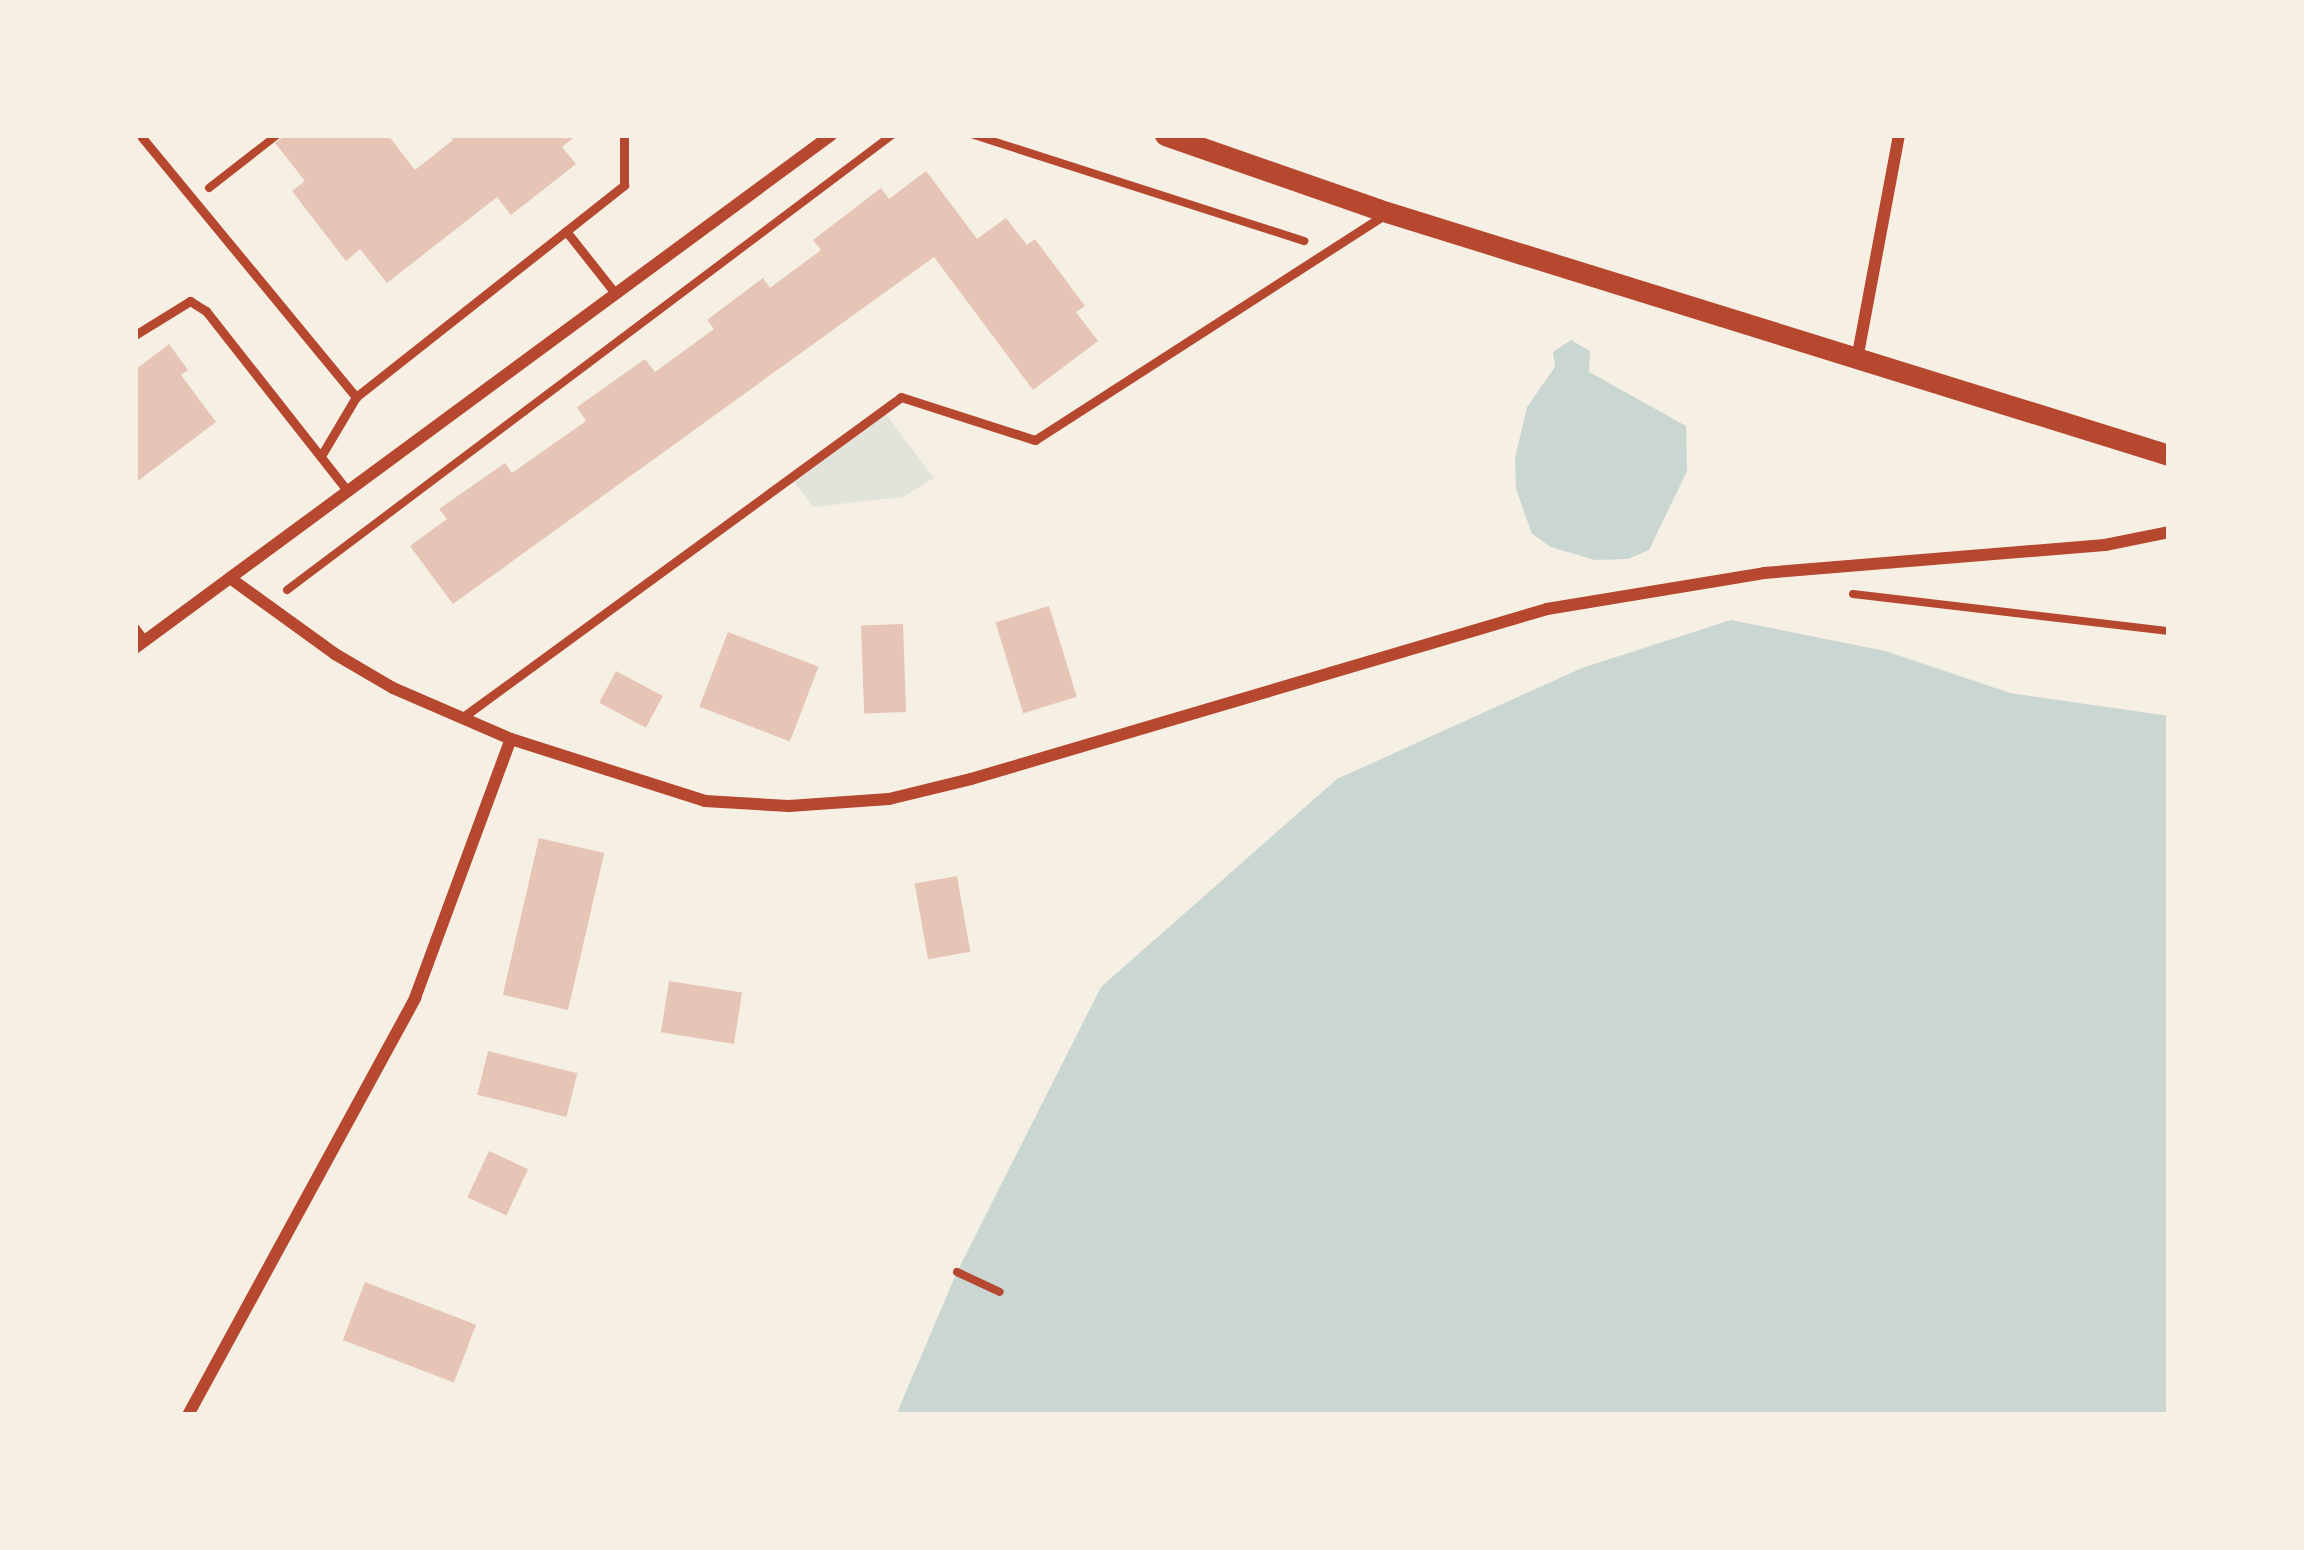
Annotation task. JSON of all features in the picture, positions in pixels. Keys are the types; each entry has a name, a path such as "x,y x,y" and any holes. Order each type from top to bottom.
{"street":[{"path":"138,638 230,578 831,135"},
{"path":"1165,135 1199,141 1389,212 1858,354 2169,455"},
{"path":"1858,354 1899,135"},
{"path":"230,578 334,655 511,739 705,800 789,806 890,799 1547,610 1764,573 2105,544 2169,532"},
{"path":"188,1415 415,998 511,739"}],"lane":[{"path":"140,135 356,397"},
{"path":"321,456 356,397 624,185 624,135"},
{"path":"463,717 901,397 1035,440 1389,212"},
{"path":"566,231 615,293"},
{"path":"135,335 190,301 206,311 347,490"}],"path":[{"path":"193,200 277,135"},
{"path":"267,606 892,135"},
{"path":"974,135 1330,249"},
{"path":"1850,593 1892,603 2169,632"},
{"path":"958,1272 1000,1292"}],"shaded area":[{"path":"1571,340 1590,351 1589,372 1686,426 1687,471 1649,550 1628,559 1595,560 1551,547 1532,534 1516,489 1515,458 1527,407 1555,367 1553,352"},
{"path":"886,414 934,478 903,497 813,507 793,480"},
{"path":"1731,620 1885,651 2010,693 2169,716 2169,1415 896,1415 957,1272 1101,987 1337,779 1582,668"}],"building":[{"path":"286,135 388,135 415,170 453,140 449,135 577,135 562,147 576,164 511,215 497,197 387,283 360,249 346,261 292,191 305,181 275,143"},
{"path":"926,171 977,239 1006,218 1027,245 1035,239 1085,306 1076,312 1098,341 1033,390 934,257 453,604 410,546 447,519 439,509 505,463 512,473 586,421 577,407 645,359 655,372 714,329 707,320 763,278 770,288 821,250 813,240 881,188 889,199"},
{"path":"169,344 188,370 181,375 216,422 135,483 135,370"},
{"path":"1049,606 1077,697 1023,713 995,622"},
{"path":"903,624 906,712 864,713 861,625"},
{"path":"728,632 819,667 790,741 699,707"},
{"path":"616,671 663,696 646,728 599,703"},
{"path":"539,838 604,853 568,1010 503,995"},
{"path":"957,876 970,952 928,959 915,883"},
{"path":"669,981 742,993 734,1044 661,1032"},
{"path":"488,1051 577,1073 566,1117 477,1095"},
{"path":"489,1151 528,1169 506,1215 467,1197"},
{"path":"365,1282 476,1325 454,1383 343,1340"}]}
